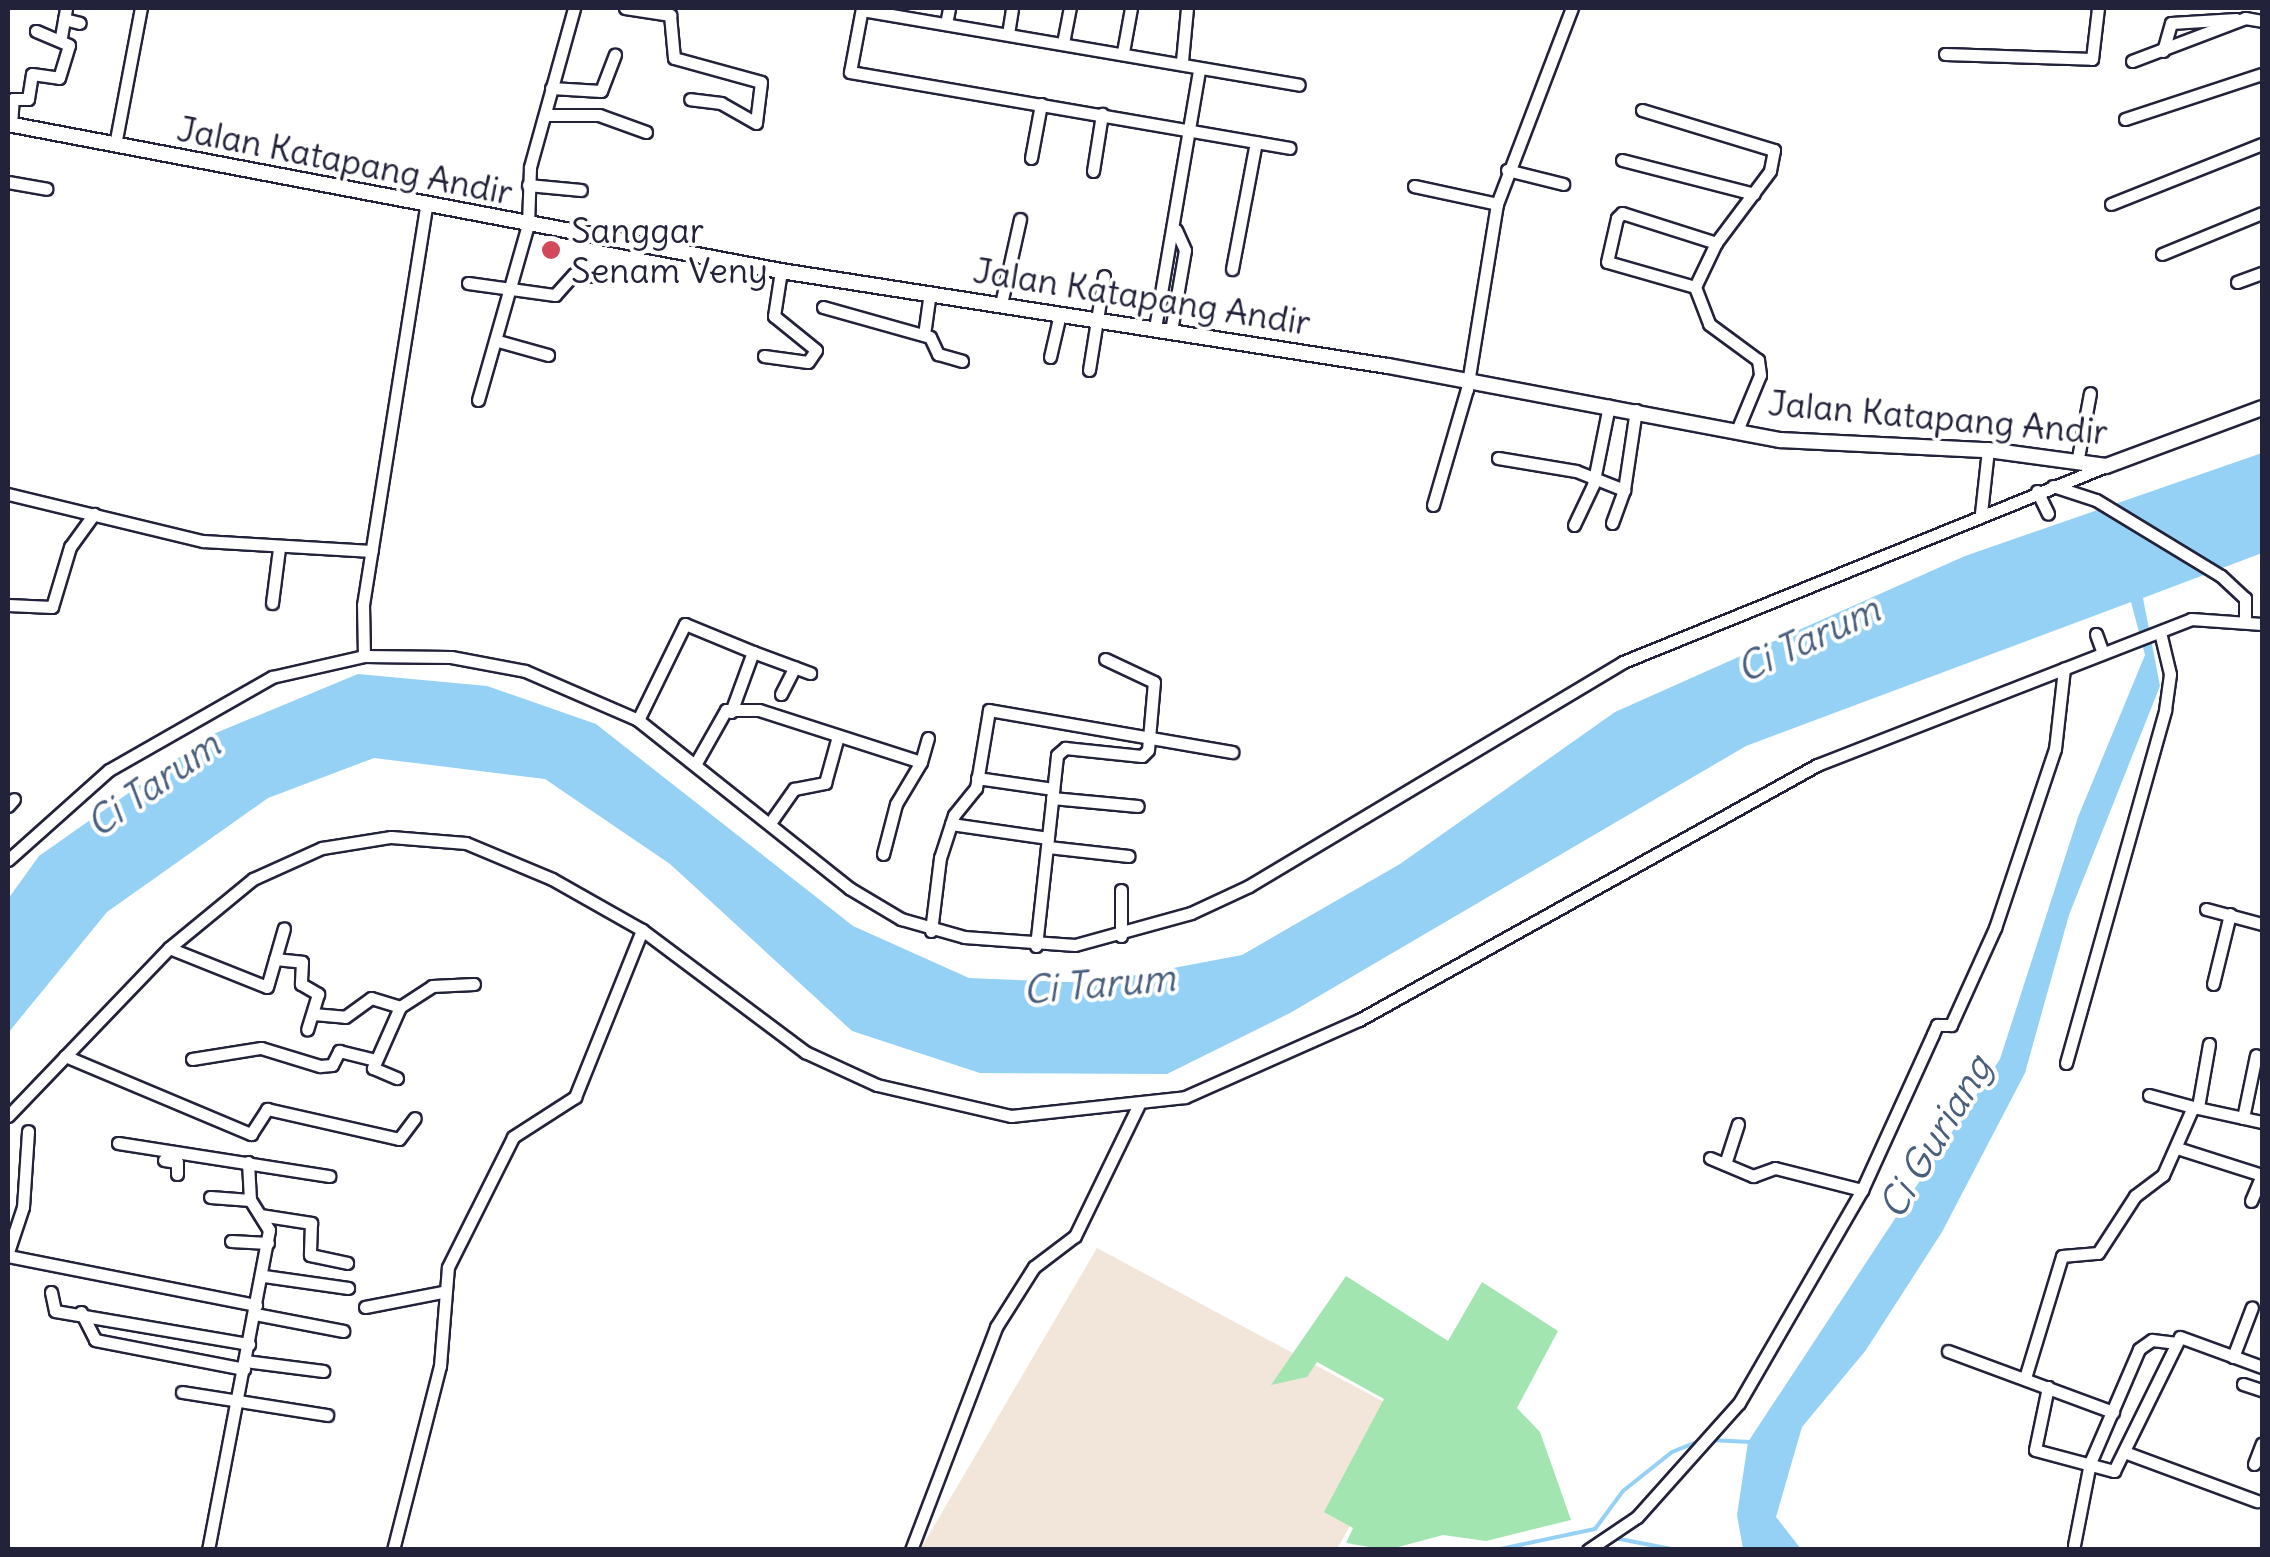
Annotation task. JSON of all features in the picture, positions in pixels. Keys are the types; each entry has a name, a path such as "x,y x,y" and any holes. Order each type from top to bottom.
{"street":[{"path":"115,145 140,8"},
{"path":"478,400 498,341 528,225 528,185 574,8"},
{"path":"626,8 670,14 676,58 761,83 756,124 721,103 690,99"},
{"path":"946,24 949,8"},
{"path":"1008,34 1012,8"},
{"path":"1064,44 1070,8"},
{"path":"1123,52 1131,8"},
{"path":"1182,61 1186,8"},
{"path":"1433,505 1469,381 1497,204 1572,8"},
{"path":"1945,54 2092,59 2098,8"},
{"path":"1289,148 850,72 862,9 1182,61 1199,71 1299,85"},
{"path":"60,37 65,13 80,23"},
{"path":"2163,51 2171,22 2245,18 2262,21"},
{"path":"2132,62 2245,18"},
{"path":"9,124 13,100 28,99 32,74 59,78 69,42 36,31"},
{"path":"551,88 600,92 614,55"},
{"path":"1163,329 1185,250 1176,230 1194,130 1199,71"},
{"path":"2126,119 2262,74"},
{"path":"1031,158 1041,104"},
{"path":"1642,110 1774,150 1754,194 1716,243 1696,287 1709,324 1758,360 1760,375 1741,429"},
{"path":"545,115 599,114 646,132"},
{"path":"1092,171 1102,114"},
{"name":"Jalan Katapang Andir","path":"9,124 426,207 781,271 930,292 1098,323 1163,329 1636,410 1780,440 1988,450 2100,468 2262,408"},
{"path":"1232,270 1256,142"},
{"path":"2111,204 2262,144"},
{"path":"1622,160 1754,194"},
{"path":"1507,170 1563,184"},
{"path":"8,182 46,189"},
{"path":"528,185 581,190"},
{"path":"1414,186 1497,204"},
{"path":"364,656 372,551 426,207"},
{"path":"1696,287 1607,262 1617,218 1622,213 1716,243"},
{"path":"2162,254 2262,213"},
{"path":"1001,304 1020,219"},
{"path":"764,356 808,362 816,350 774,316 781,271"},
{"path":"2237,282 2262,273"},
{"path":"468,283 556,296 574,274 598,276"},
{"path":"1089,370 1104,276"},
{"path":"924,335 930,292"},
{"path":"823,307 924,335 938,354 962,361"},
{"path":"1050,357 1060,314"},
{"path":"498,341 548,355"},
{"path":"2077,463 2090,393"},
{"path":"1574,524 1595,476 1610,406"},
{"path":"1612,523 1624,490 1636,410"},
{"path":"1982,513 1988,450"},
{"path":"1498,458 1595,476 1624,490"},
{"path":"8,860 109,770 217,702 272,676 364,656 490,662 559,682 638,720 863,897 931,931 1036,946 1121,936 1249,886 1623,662 2100,468"},
{"path":"2078,492 2100,468"},
{"path":"2053,486 2096,500 2221,576 2246,598 2245,618"},
{"path":"2037,491 2048,514"},
{"path":"8,494 203,541 372,551"},
{"path":"8,605 49,610 70,546 94,514"},
{"path":"272,603 279,548"},
{"path":"8,1116 168,948 253,879 355,838 466,842 642,930 805,1052 877,1085 1011,1116 1138,1106 1260,1070 1818,765 2191,619 2245,618 2262,624"},
{"path":"638,720 685,624 810,674"},
{"path":"2096,634 2103,653"},
{"path":"2066,1064 2165,710 2170,674 2152,635"},
{"path":"731,712 753,652"},
{"path":"1036,946 1060,750 1142,756 1150,742 1154,682 1105,658"},
{"path":"781,694 794,667"},
{"path":"1588,1550 1612,1536 1700,1446 1754,1381 1862,1190 1937,1024 1951,1024 1994,928 2055,749 2064,669"},
{"path":"696,763 718,714 759,710 921,762"},
{"path":"931,931 950,824 976,778 988,710 1150,742 1232,752"},
{"path":"770,823 794,789 825,783 838,736"},
{"path":"883,854 896,804 921,762 928,738"},
{"path":"976,778 1138,806"},
{"path":"950,824 1128,856"},
{"path":"1121,890 1121,936"},
{"path":"2206,908 2262,924"},
{"path":"2213,984 2230,914"},
{"path":"168,948 265,987 284,928"},
{"path":"392,1550 440,1366 442,1292 503,1151 575,1097 642,930"},
{"path":"276,959 302,963 301,984 319,995 307,1029"},
{"path":"396,1078 374,1068 374,1060 400,1007 434,985 474,984"},
{"path":"312,1014 345,1017 371,998 400,1007"},
{"path":"2025,1378 2063,1254 2098,1252 2177,1148 2195,1107 2210,1044"},
{"path":"192,1060 261,1048 320,1066 332,1065 339,1051 374,1060"},
{"path":"2244,1118 2256,1055"},
{"path":"65,1056 251,1134 267,1109 399,1139 414,1118"},
{"path":"2149,1095 2262,1122"},
{"path":"911,1550 996,1327 1034,1267 1075,1236 1138,1106"},
{"path":"1725,1164 1738,1124"},
{"path":"28,1131 28,1182 8,1254 342,1331"},
{"path":"118,1143 329,1176"},
{"path":"2177,1148 2262,1175 2251,1200"},
{"path":"160,1151 178,1163 177,1174"},
{"path":"1710,1158 1753,1176 1775,1168 1862,1190"},
{"path":"208,1550 268,1243 260,1215 250,1200 248,1162"},
{"path":"210,1198 250,1200"},
{"path":"260,1215 311,1223 310,1255 346,1263"},
{"path":"231,1241 268,1243"},
{"path":"264,1276 348,1288"},
{"path":"51,1292 52,1309 249,1344"},
{"path":"364,1307 442,1292"},
{"path":"2233,1357 2252,1307"},
{"path":"80,1312 95,1340 244,1365 324,1371"},
{"path":"2074,1544 2090,1463 2140,1349 2152,1340 2176,1342 2185,1338 2262,1367"},
{"path":"2048,1386 2032,1445 2114,1471 2127,1452 2176,1342"},
{"path":"1948,1351 2113,1412"},
{"path":"2243,1384 2262,1390"},
{"path":"182,1392 327,1415"},
{"path":"2254,1464 2262,1443"},
{"path":"2127,1452 2256,1501"}],"shaded area":[{"path":"1097,1248 1412,1417 1337,1549 920,1550"}],"green space":[{"path":"1346,1276 1448,1341 1482,1282 1558,1331 1517,1408 1540,1432 1571,1520 1486,1541 1443,1535 1387,1550 1346,1543 1353,1528 1324,1512 1384,1399 1317,1362 1307,1377 1271,1385"}],"water":[{"name":"Ci Tarum","path":"2262,453 2262,553 2143,598 2160,686 2069,915 2025,1073 1942,1232 1866,1350 1802,1427 1776,1517 1801,1549 1743,1549 1737,1515 1748,1442 2000,1059 2078,817 2145,655 2131,602 1746,746 1290,1013 1167,1074 980,1073 852,1031 670,864 545,779 374,758 268,798 107,912 8,1033 8,899 39,856 211,735 358,674 487,686 596,724 853,926 969,978 1094,983 1242,955 1400,864 1615,712 1965,556"}],"waterway":[{"name":"Ci Guriang","path":"1496,1550 1595,1529 1623,1491 1672,1452 1701,1440"},
{"name":"Ci Guriang","path":"1710,1440 1750,1442"},
{"path":"1614,1538 1677,1550"},
{"name":"Ci Guriang","path":"1410,1550 1470,1550"}],"place":[{"name":"Sanggar Senam Veny","path":"551,250"}]}
